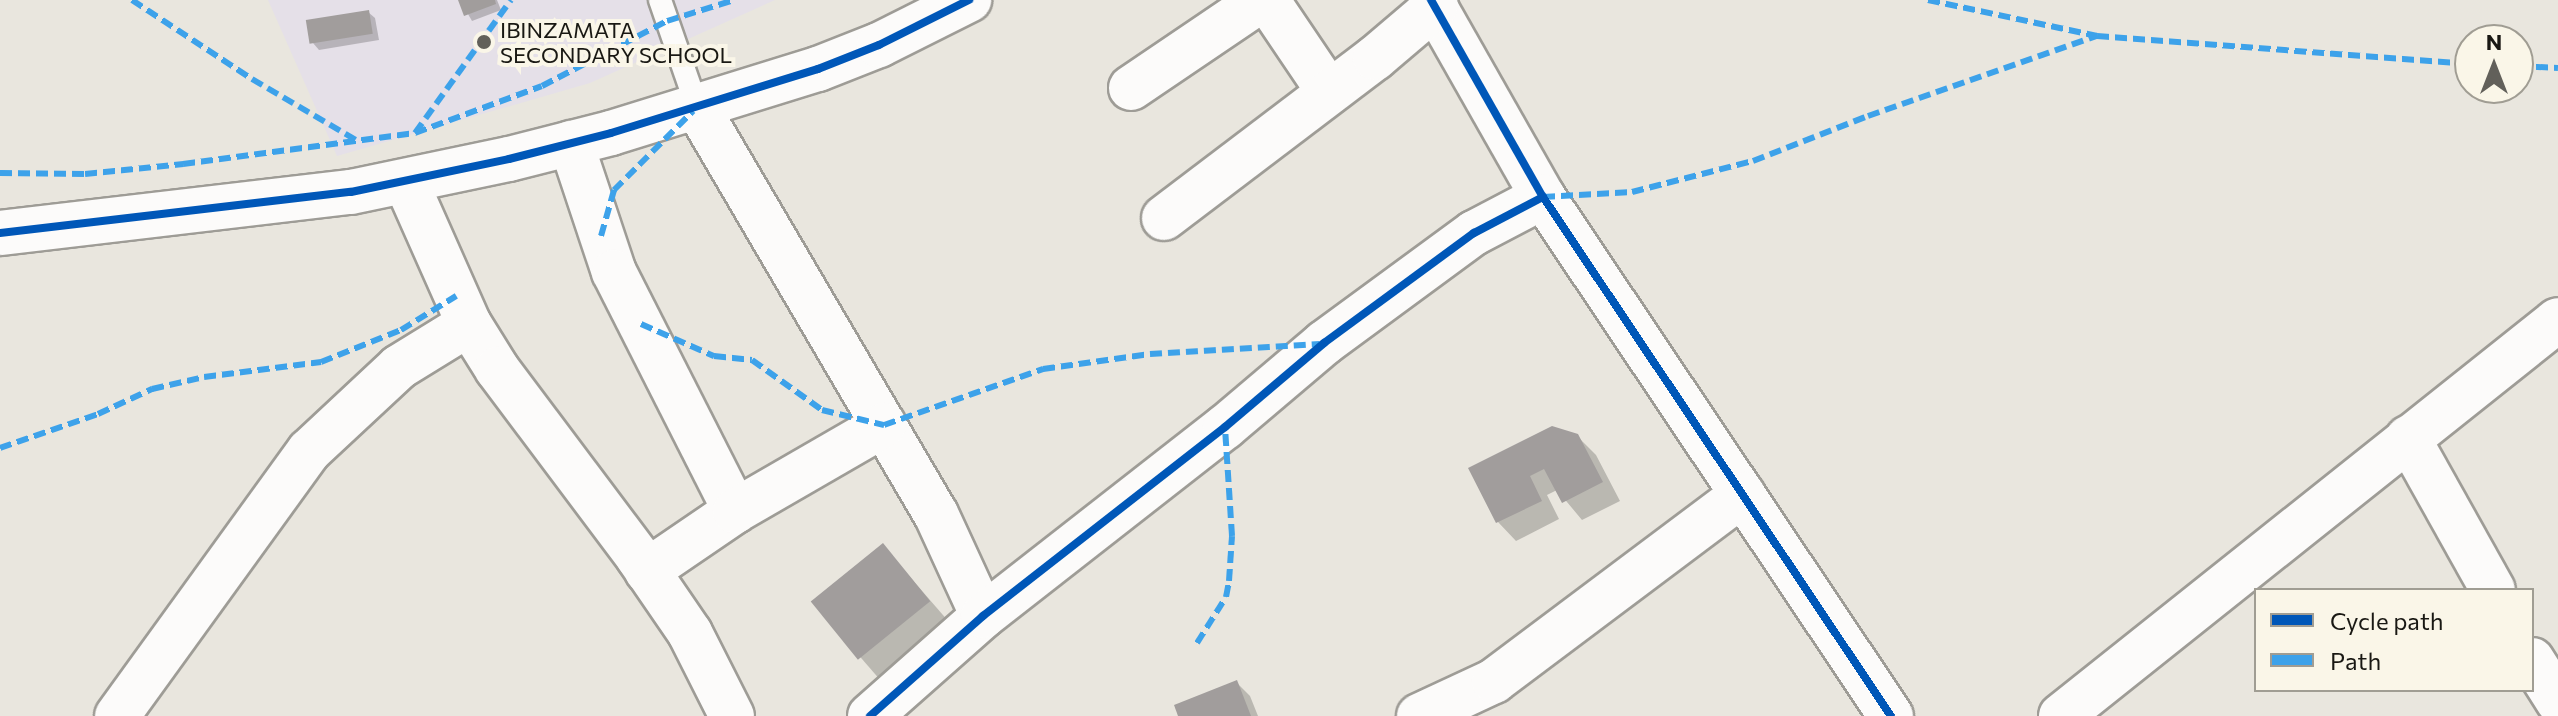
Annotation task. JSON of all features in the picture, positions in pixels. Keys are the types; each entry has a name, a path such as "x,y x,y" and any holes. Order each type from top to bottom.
{"street":[{"path":"0,233 351,192 571,143 778,83 879,45 969,0"},
{"path":"1131,88 1264,0 1329,92"},
{"path":"1164,218 1329,92 1434,3 1543,197 1891,716"},
{"path":"697,107 761,222 936,514 983,616"},
{"path":"571,143 614,272 735,511"},
{"path":"406,182 469,324 497,369 690,633 732,716"},
{"path":"870,716 983,616 1225,427 1324,343 1474,233 1543,197"},
{"path":"2061,716 2558,320"},
{"path":"117,716 309,451 399,367 469,324"},
{"path":"647,571 735,511 884,425"},
{"path":"2408,438 2492,588"},
{"path":"1419,716 1494,681 1743,494"},
{"path":"2534,663 2558,701"}],"lane":[{"path":"660,0 697,107"}],"shaded area":[{"name":"IBINZAMATA SECONDARY SCHOOL","path":"268,0 775,0 590,83 337,156"}],"building":[{"path":"458,0 495,0 496,4 464,16"},
{"path":"369,10 373,34 310,44 306,20"},
{"path":"1552,426 1578,434 1603,482 1562,503 1544,469 1530,476 1542,501 1496,523 1468,468"},
{"path":"883,543 930,601 858,660 811,602"},
{"path":"1237,680 1251,716 1178,716 1174,705"}],"marked path":[{"path":"132,0 252,79 356,140"},
{"path":"415,133 511,0"},
{"path":"0,173 85,174 415,133 542,86 667,21 734,0"},
{"path":"1928,0 2097,36 2454,63"},
{"path":"1543,197 1632,192 1753,161 1868,116 2097,36"},
{"path":"2534,67 2558,68"},
{"path":"601,236 614,190 693,111"},
{"path":"0,448 98,414 152,389 204,377 321,362 401,330 456,296"},
{"path":"641,324 714,356 752,360 822,410 884,425 1043,369 1150,354 1320,344"},
{"path":"1197,643 1226,597 1229,581 1232,536 1225,427"}],"cycle path":[{"path":"0,233 351,192 509,159 611,133 818,69 879,45 969,0"},
{"path":"1431,0 1543,197 1891,716"},
{"path":"870,716 983,616 1225,427 1324,343 1474,233 1543,197"}],"place":[{"name":"IBINZAMATA SECONDARY SCHOOL","path":"484,42"}]}
